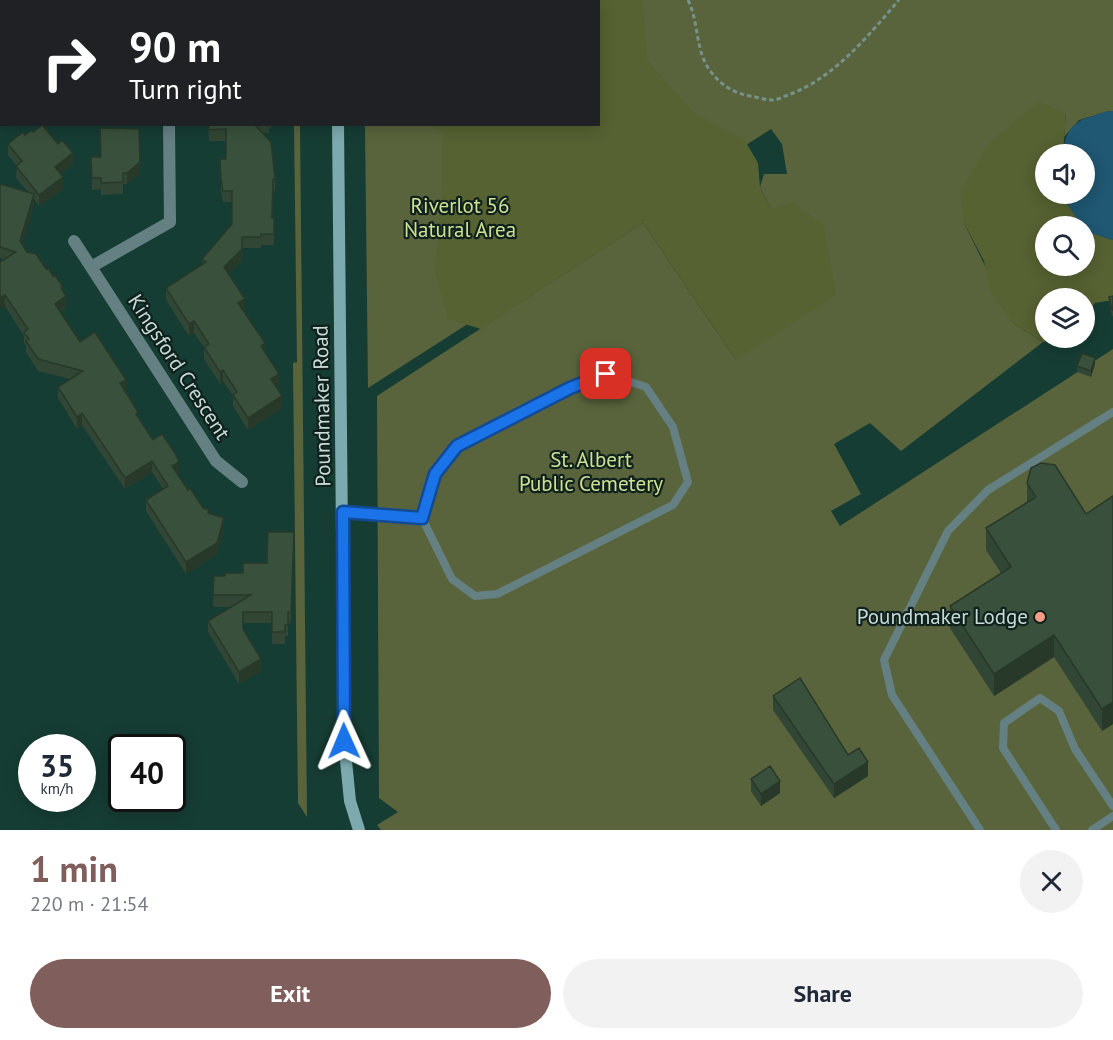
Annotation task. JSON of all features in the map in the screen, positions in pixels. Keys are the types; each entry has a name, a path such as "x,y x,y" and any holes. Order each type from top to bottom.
{"street":[{"path":"91,267 170,222 169,126"},
{"name":"Poundmaker Road","path":"338,126 344,741 350,801 359,830"},
{"name":"Kingsford Crescent","path":"74,241 216,461 242,482"}],"lane":[{"path":"606,374 646,387 673,427 688,482 674,505 497,594 475,596 452,579 422,518 435,474 457,446 570,388 606,374"},
{"path":"980,830 892,695 884,660 948,531 988,490 1113,412"},
{"path":"343,512 422,518"},
{"path":"1056,830 1003,748 1004,723 1040,698 1059,711 1075,748 1113,806"},
{"path":"1092,830 1113,816"}],"path":[{"path":"688,0 694,12 700,50 714,76 721,84 739,94 774,100 819,81 870,33 899,0"}],"green space":[{"path":"600,0 1113,0 1113,111 1079,120 1064,137 1066,113 964,223 1013,323 1035,337 1035,348 901,451 870,423 834,444 861,494 831,511 840,526 1113,349 1113,830 381,830 377,825 398,812 379,798 377,396 643,223 736,360 771,209 760,187 764,174 787,174 782,144 771,129 368,388 365,126 600,126"},
{"name":"Riverlot 56 Natural Area","path":"600,0 643,0 647,60 694,113 744,139 758,163 760,187 771,209 793,202 824,226 836,295 736,360 643,223 481,329 448,319 435,271 442,186 442,132 432,126 600,126"},
{"path":"1039,102 1066,113 1064,144 1035,144 1035,204 1068,204 1075,216 1035,216 1035,276 1095,276 1095,234 1113,240 1113,300 1095,303 1095,288 1035,288 1035,337 1013,323 990,290 984,261 964,223 960,192 989,143"},
{"path":"294,126 300,126 307,817 298,803 293,363 297,362"}],"water":[{"path":"1113,111 1113,240 1095,234 1095,216 1075,216 1068,204 1095,204 1095,144 1065,144 1071,128 1090,117"}],"building":[{"path":"43,126 58,144 62,140 73,153 55,167 63,177 39,195 16,166 22,161 8,144 23,132 25,135 32,130 33,132"},
{"path":"209,126 256,126 271,142 275,179 273,179 272,218 274,218 274,234 242,237 242,249 224,267 245,299 238,303 265,343 261,346 279,374 271,379 282,396 248,418 233,395 237,392 223,370 220,372 204,347 209,344 194,321 189,324 166,288 206,262 202,259 232,224 232,191 223,191 221,179 220,159 226,159 226,129 209,130"},
{"path":"100,128 139,129 140,162 127,173 123,173 123,182 101,183 101,178 92,178 91,157 101,157"},
{"path":"0,184 34,194 20,241 27,252 36,254 63,287 61,288 66,296 55,304 80,342 95,332 126,380 120,383 153,440 162,434 179,462 172,466 188,490 190,488 203,508 209,510 208,513 224,518 217,543 186,562 146,500 168,486 152,461 125,478 82,413 77,417 58,387 83,371 38,359 26,341 29,339 24,332 28,329 5,295 0,298 0,262 16,252 0,247"},
{"path":"1113,296 1113,310 1112,310 1109,297"},
{"path":"1082,353 1095,358 1091,371 1077,366"},
{"name":"Poundmaker Lodge","path":"1041,463 1055,465 1086,514 1113,496 1113,702 1102,709 1054,635 994,674 950,606 1011,567 986,528 1036,497 1027,483 1031,468"},
{"path":"268,532 294,532 291,612 288,612 288,625 285,625 285,632 272,632 272,612 243,612 243,629 261,659 239,672 208,621 251,595 213,595 214,576 225,576 225,573 243,573 243,563 267,563"},
{"path":"800,678 848,755 859,748 868,762 834,784 773,696"},
{"path":"770,766 780,781 761,794 751,779"}],"place":[{"name":"Poundmaker Lodge","path":"1040,617"}],"route":[{"path":"344,741 343,512 422,518 435,474 457,446 570,388 606,374"}],"park label":[{"name":"St. Albert Public Cemetery","path":"591,472"}]}
